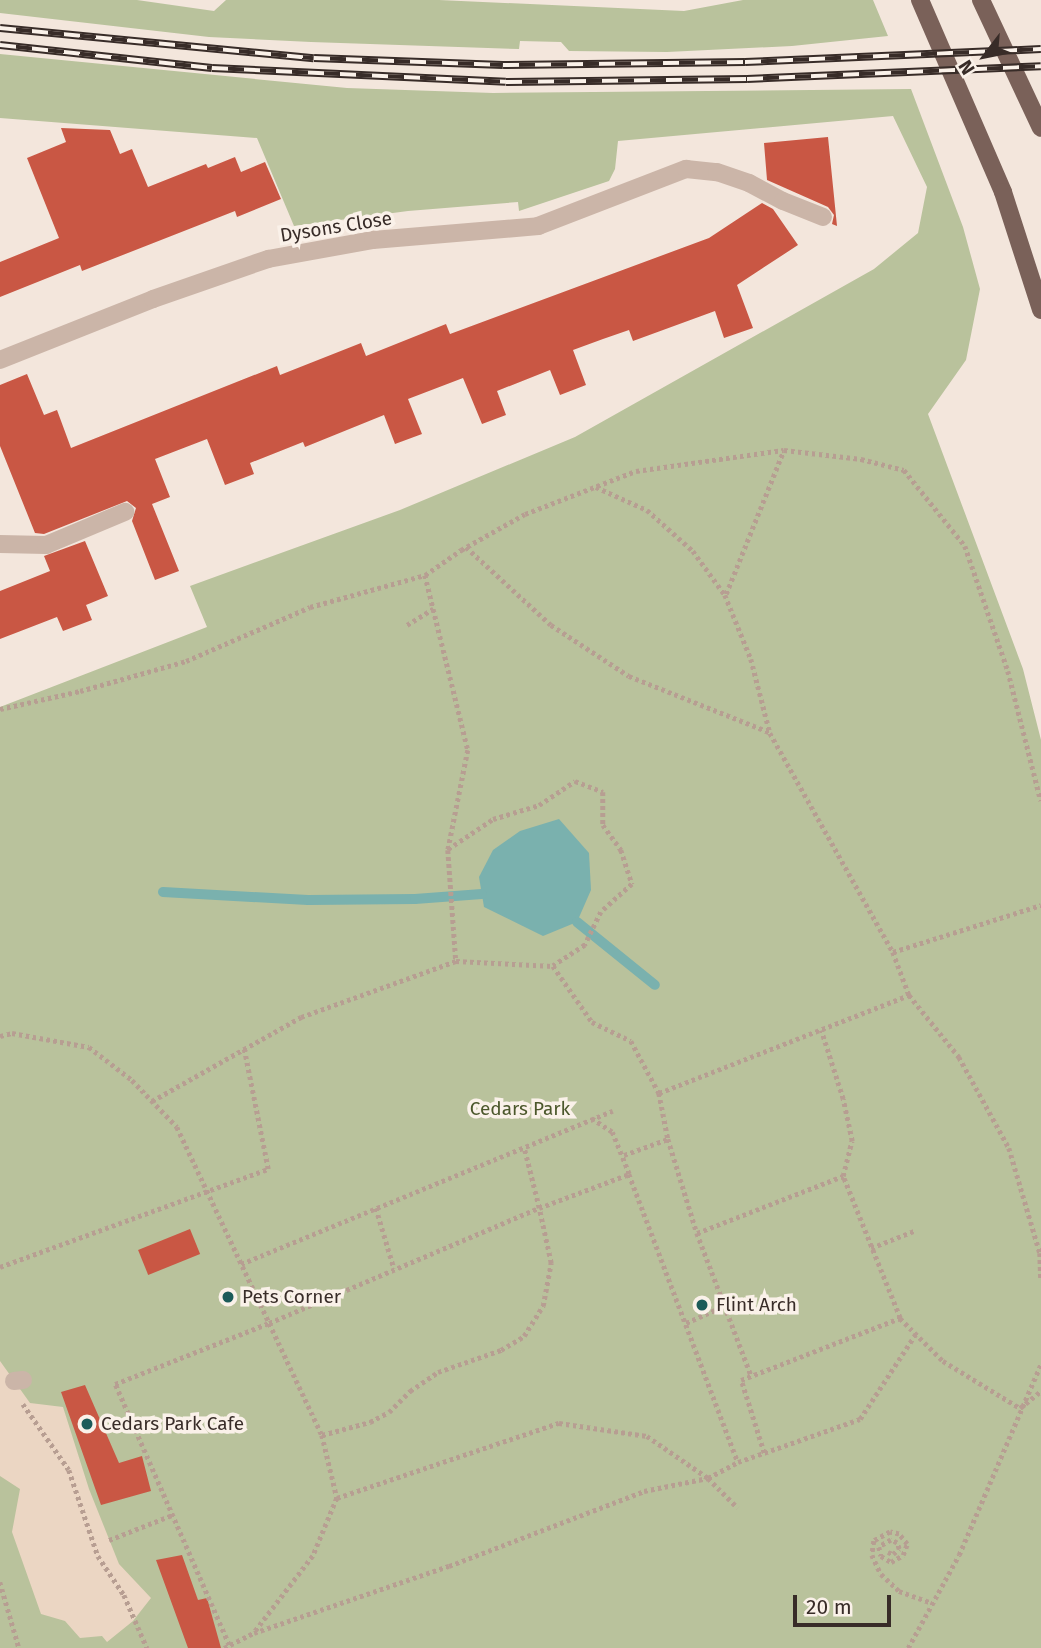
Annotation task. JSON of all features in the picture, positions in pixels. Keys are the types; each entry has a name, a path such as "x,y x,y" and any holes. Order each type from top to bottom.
{"main road":[{"path":"920,0 1003,192 1041,310"},
{"path":"981,0 1041,128"}],"street":[{"name":"Dysons Close","path":"0,360 153,299 268,259 373,240 538,226 686,169 717,172 749,183 823,217"},
{"path":"0,544 46,545 125,512"}],"path":[{"path":"725,595 784,450"},
{"path":"0,709 80,691 186,661 310,607 425,575 466,547 525,514 636,471 784,450 861,459 904,470 965,546 1008,671 1041,801"},
{"path":"596,486 647,510 693,551 725,595 751,659 770,733 893,952 909,995 959,1057 1009,1147 1040,1253 1041,1280"},
{"path":"466,547 551,625 629,676 770,733"},
{"path":"425,575 468,750 448,850 456,961"},
{"path":"407,625 433,609"},
{"path":"152,1101 300,1017 456,961 553,966 585,945 601,912 632,884 621,850 603,825 603,792 575,781 539,805 493,818 448,850"},
{"path":"893,952 1041,905"},
{"path":"553,966 592,1022 631,1041 659,1093 668,1139 697,1233 751,1375"},
{"path":"659,1093 909,995"},
{"path":"821,1030 843,1099 852,1141 843,1176 900,1318 917,1332 943,1361 1020,1408"},
{"path":"0,1036 12,1033 89,1046 132,1080 177,1127 323,1435 337,1498 313,1556 254,1633"},
{"path":"0,1268 205,1190 268,1169 244,1049"},
{"path":"241,1264 613,1111"},
{"path":"592,1119 612,1132 624,1155 738,1462"},
{"path":"624,1155 668,1139"},
{"path":"323,1435 370,1422 389,1412 410,1391 438,1372 501,1350 524,1336 543,1306 551,1263 524,1148"},
{"path":"629,1174 539,1208 115,1384 226,1647 254,1633 449,1566 644,1491 708,1478 738,1462 860,1419 917,1332"},
{"path":"697,1233 843,1176"},
{"path":"376,1208 394,1268"},
{"path":"871,1248 914,1231"},
{"path":"686,1323 726,1305"},
{"path":"764,1453 741,1380 900,1318"},
{"path":"908,1648 959,1555 1041,1364"},
{"path":"17,1385 69,1470 98,1556 124,1595 147,1648"},
{"path":"1020,1408 1041,1391"},
{"path":"337,1498 559,1423 646,1436 708,1478 738,1508"},
{"path":"109,1540 172,1515"},
{"path":"887,1552 893,1554 899,1549 897,1543 891,1540 879,1547 881,1556 891,1562 903,1555 907,1544 899,1534 890,1532 874,1541 872,1555 881,1574 899,1591 932,1603"},
{"path":"0,1582 19,1648"}],"green space":[{"path":"0,0 137,0 214,11 226,0 439,0 684,11 743,0 873,0 888,36 792,46 667,52 569,51 561,42 520,41 519,49 311,42 209,37 0,13"},
{"name":"Cedars Park","path":"0,54 347,88 493,93 911,89 963,227 980,289 966,360 928,414 1023,669 1041,740 1041,1648 0,1648 0,707 207,627 190,586 400,510 575,437 874,269 918,233 927,187 893,116 618,141 615,169 609,181 519,211 518,202 408,211 294,226 257,138 0,118"}],"shaded area":[{"path":"0,1361 30,1403 63,1407 89,1489 119,1564 151,1598 133,1621 107,1642 102,1636 80,1638 65,1621 41,1614 12,1532 20,1489 0,1476"}],"water":[{"path":"559,819 589,853 591,890 577,922 543,936 484,907 479,877 493,850 520,831"}],"building":[{"path":"61,128 110,130 120,154 132,149 148,187 206,164 208,168 235,157 241,172 265,162 281,199 237,217 235,211 82,271 80,265 0,297 0,262 59,238 27,158 66,142"},
{"path":"828,137 837,226 832,224 834,215 828,207 767,180 764,143"},
{"path":"762,203 773,209 798,245 737,285 753,328 724,338 715,311 633,341 629,330 603,339 573,350 586,385 560,395 550,370 497,391 506,415 482,424 463,378 408,399 422,434 395,444 384,415 305,447 303,442 250,463 254,474 225,485 207,439 155,459 170,497 152,504 179,571 155,580 132,521 136,508 127,501 44,534 35,533 0,446 0,385 27,374 44,415 57,410 71,448 277,366 280,375 361,343 366,356 446,324 450,334 709,238"},
{"path":"85,541 108,596 86,605 92,620 63,631 57,617 0,639 0,591 50,571 44,556"},
{"path":"190,1229 200,1254 148,1275 138,1250"},
{"name":"Cedars Park Cafe","path":"85,1385 119,1463 142,1456 151,1491 101,1505 61,1392"},
{"path":"182,1555 198,1600 207,1598 221,1648 188,1648 156,1560"}],"waterway":[{"path":"163,892 308,900 415,899 482,894"},
{"path":"577,922 655,985"}],"railway":[{"path":"0,28 314,58 503,65 745,62 1041,49"},
{"path":"0,45 212,68 506,82 747,79 1041,66"}],"place":[{"name":"Pets Corner","path":"228,1297"},
{"name":"Flint Arch","path":"702,1305"},
{"name":"Cedars Park Cafe","path":"87,1424"}]}
